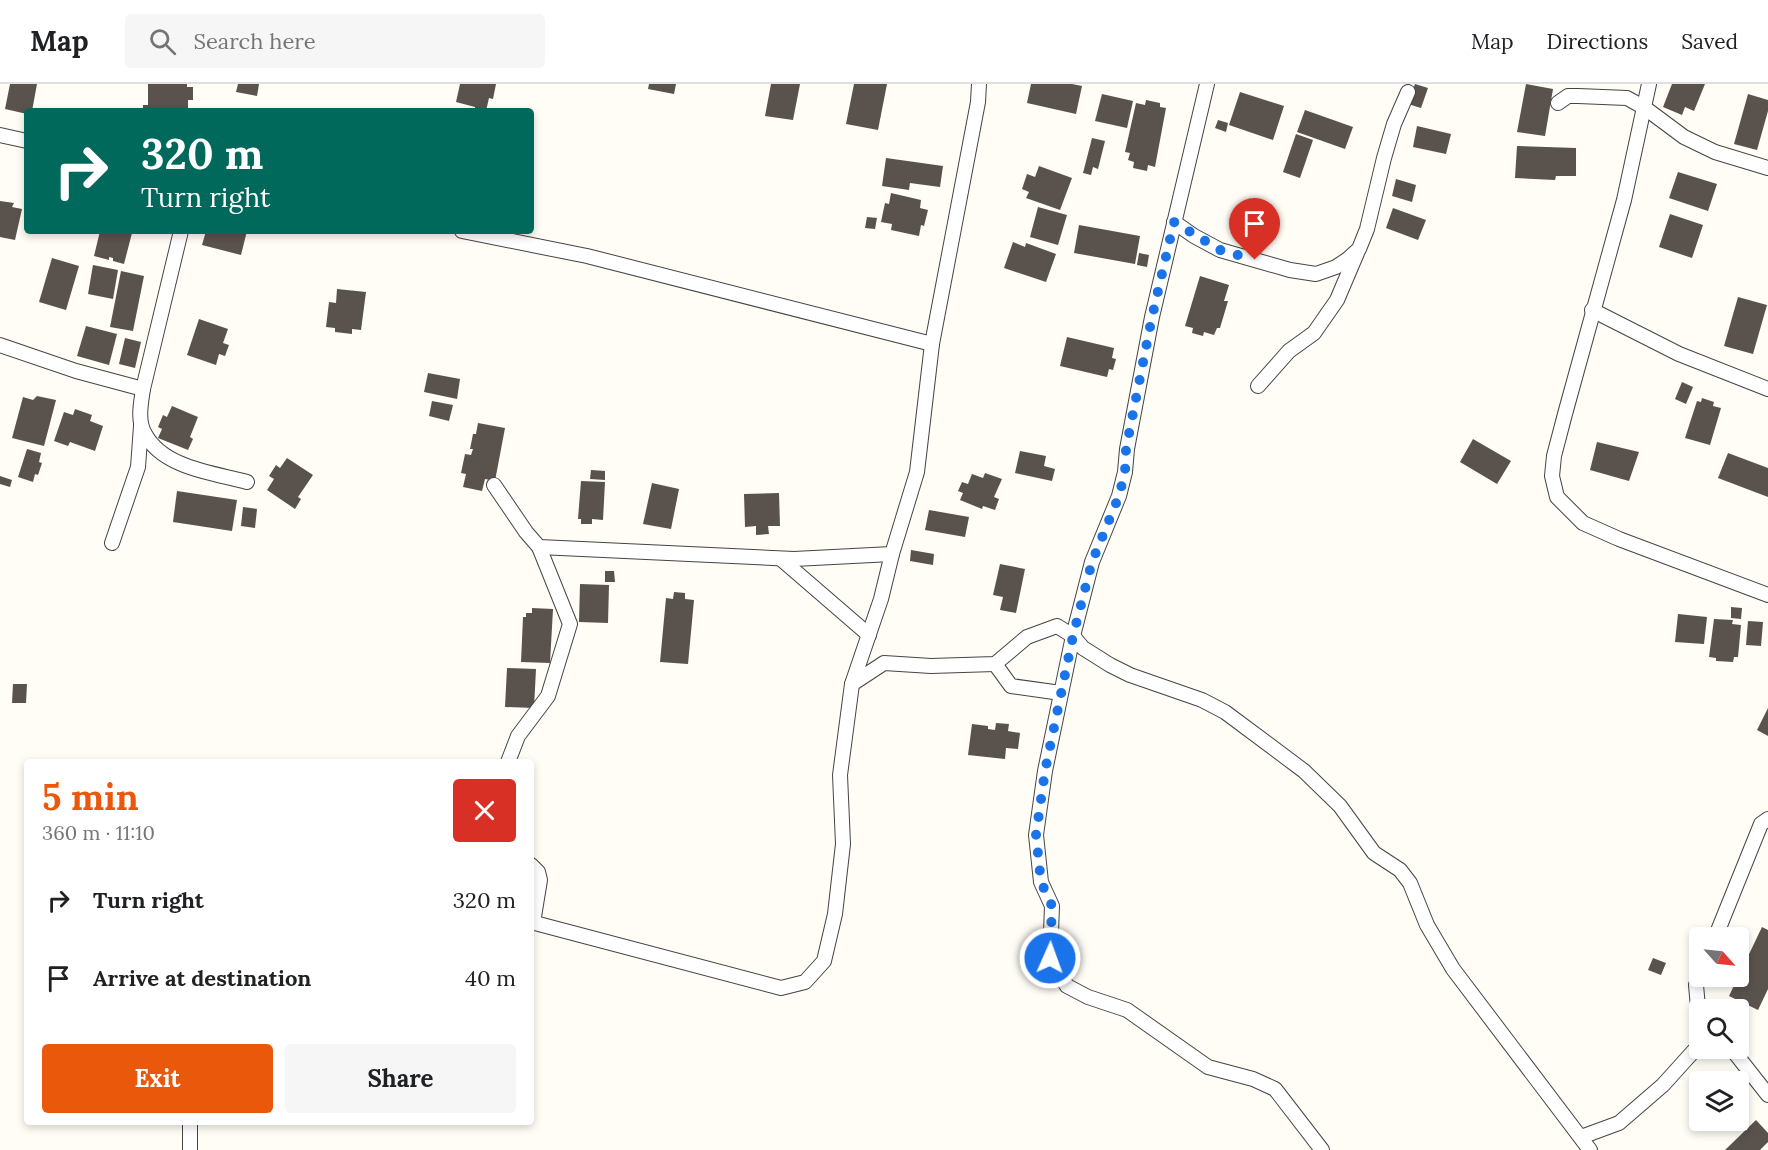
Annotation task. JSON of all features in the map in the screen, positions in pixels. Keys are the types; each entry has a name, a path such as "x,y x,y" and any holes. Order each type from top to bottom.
{"street":[{"path":"534,924 781,988 806,982 824,961 835,914 843,844 840,775 852,684 881,598 917,472 932,344 961,198 978,102 979,84"},
{"path":"1207,84 1152,317 1126,449 1125,472 1119,496 1092,562 1061,693 1045,771 1036,835 1041,882 1052,906 1050,958 1067,986 1088,997 1127,1010 1208,1067 1253,1079 1275,1089 1322,1150"},
{"path":"1649,84 1624,200 1592,310 1554,456 1552,476 1557,497 1583,523 1619,539 1768,595"},
{"path":"1258,386 1289,351 1314,333 1336,300 1368,229 1384,158 1394,124 1408,92"},
{"path":"1558,103 1568,96 1627,98 1645,108 1684,137 1715,152 1768,168"},
{"path":"0,135 24,140"},
{"path":"1174,222 1220,250 1290,270 1316,274 1336,267 1348,260 1359,249"},
{"path":"112,543 138,467 143,389 180,234"},
{"path":"477,234 587,256 932,344"},
{"path":"1592,310 1679,354 1768,389"},
{"path":"0,345 76,371 143,389"},
{"path":"141,423 145,435 159,451 180,463 247,482"},
{"path":"494,485 539,547 570,624 548,696 518,736 509,759"},
{"path":"539,547 781,559 892,554"},
{"path":"781,559 869,634"},
{"path":"852,684 884,663 931,666 995,664 1027,637 1057,626 1073,636 1083,648 1110,665 1130,675 1202,700 1225,712 1304,771 1340,806 1374,853 1400,870 1410,883 1427,926 1453,969 1590,1150"},
{"path":"995,664 1011,686 1061,693"},
{"path":"1719,927 1761,824 1768,819"},
{"path":"534,869 538,872 540,880 534,912"},
{"path":"1581,1137 1619,1123 1664,1085 1689,1057"},
{"path":"1740,1059 1768,1095"},
{"path":"190,1125 190,1150"}],"building":[{"path":"10,84 37,84 33,108 24,108 24,113 5,109"},
{"path":"148,84 187,84 187,87 193,87 193,100 188,100 188,108 143,108 143,105 148,105"},
{"path":"238,84 259,84 257,96 236,92"},
{"path":"460,84 496,84 493,99 489,98 487,108 475,108 456,102"},
{"path":"649,84 676,84 674,94 648,89"},
{"path":"771,84 800,84 793,120 765,116"},
{"path":"854,84 887,84 878,130 846,124"},
{"path":"1031,84 1082,86 1076,114 1027,103"},
{"path":"1415,84 1428,88 1421,108 1408,104"},
{"path":"1526,84 1553,89 1545,136 1517,132"},
{"path":"1672,84 1705,84 1694,111 1685,107 1682,115 1663,107"},
{"path":"1240,92 1284,106 1273,140 1229,125"},
{"path":"1102,94 1133,101 1127,128 1095,121"},
{"path":"1748,94 1768,100 1768,111 1757,150 1734,144"},
{"path":"1146,100 1160,103 1160,107 1166,108 1155,167 1148,165 1147,171 1133,168 1134,162 1128,160 1130,153 1125,152 1136,103 1145,105"},
{"path":"1305,110 1353,127 1345,149 1297,132"},
{"path":"1218,120 1228,123 1226,132 1215,128"},
{"path":"1417,126 1451,134 1446,154 1413,147"},
{"path":"1296,134 1313,140 1300,178 1283,172"},
{"path":"1092,138 1105,141 1098,169 1093,167 1091,175 1083,173"},
{"path":"1517,146 1576,148 1576,176 1556,176 1555,180 1515,178"},
{"path":"886,158 943,166 940,187 910,183 909,190 882,186"},
{"path":"1039,166 1072,178 1060,210 1026,198 1029,192 1022,189 1027,174 1035,177"},
{"path":"1678,172 1717,184 1708,211 1669,198"},
{"path":"1396,179 1416,185 1412,202 1392,196"},
{"path":"891,193 921,200 920,208 928,210 919,236 891,230 892,224 881,222 885,203 889,204"},
{"path":"0,201 14,203 12,207 22,209 15,240 0,237"},
{"path":"1038,207 1067,215 1058,245 1030,237"},
{"path":"1393,208 1426,220 1418,240 1386,228"},
{"path":"1670,214 1703,225 1692,258 1659,247"},
{"path":"867,217 877,218 875,229 865,228"},
{"path":"1079,225 1140,236 1135,264 1074,253"},
{"path":"99,234 132,234 124,264 113,261 113,258 109,257 109,260 94,256"},
{"path":"205,234 246,234 241,255 202,245"},
{"path":"1013,242 1025,247 1026,243 1056,254 1046,282 1004,268"},
{"path":"1139,253 1149,255 1147,267 1137,265"},
{"path":"52,258 79,266 66,310 39,302"},
{"path":"93,265 118,270 113,299 88,294"},
{"path":"121,271 144,276 133,331 110,327"},
{"path":"1200,276 1229,285 1224,301 1228,301 1220,328 1217,328 1214,335 1204,332 1203,336 1192,333 1193,328 1185,326"},
{"path":"337,289 366,292 361,330 352,329 352,334 335,332 335,328 326,327 329,302 336,303"},
{"path":"1738,297 1767,305 1753,354 1724,346"},
{"path":"199,319 228,329 223,343 229,345 225,356 219,354 216,365 187,355"},
{"path":"86,326 117,334 109,365 77,356"},
{"path":"1067,337 1114,348 1112,358 1116,359 1113,370 1109,369 1107,377 1060,366"},
{"path":"125,338 141,342 135,368 119,364"},
{"path":"428,373 460,379 457,399 424,392"},
{"path":"1682,382 1693,387 1686,404 1675,399"},
{"path":"37,396 56,400 44,446 12,438 23,397 33,400"},
{"path":"1702,398 1714,402 1713,406 1721,408 1710,445 1685,438 1697,401 1701,402"},
{"path":"432,401 453,405 449,421 429,416"},
{"path":"172,406 198,417 190,437 193,439 188,450 158,438 162,429 158,427 163,415 167,417"},
{"path":"75,409 92,415 90,421 103,426 95,451 70,442 68,446 54,441 64,412 73,415"},
{"path":"478,423 505,428 495,481 485,479 482,491 463,487 466,474 461,473 465,454 471,455 473,434 476,434"},
{"path":"1473,439 1511,461 1497,484 1460,462"},
{"path":"1597,442 1639,452 1629,481 1590,470"},
{"path":"27,449 41,453 39,462 42,463 33,482 18,477"},
{"path":"1020,451 1046,456 1044,466 1055,469 1052,481 1015,473"},
{"path":"1728,453 1768,468 1768,497 1718,478"},
{"path":"287,458 313,475 298,497 301,499 295,509 267,490 274,479 269,476 276,465 280,468"},
{"path":"591,470 605,471 605,480 590,479"},
{"path":"985,473 1002,479 994,497 999,499 995,510 983,506 982,509 960,500 963,493 958,491 962,482 968,484 972,474 983,478"},
{"path":"0,476 12,480 10,487 0,484"},
{"path":"581,481 605,482 603,520 592,519 592,524 581,524 581,519 578,519"},
{"path":"652,483 679,489 671,529 643,524"},
{"path":"177,491 237,500 232,531 173,522"},
{"path":"779,493 780,526 768,526 769,534 756,535 756,526 745,527 744,494"},
{"path":"243,507 257,509 255,528 241,526"},
{"path":"929,510 969,517 965,537 925,530"},
{"path":"911,550 934,554 933,565 910,561"},
{"path":"1000,564 1025,569 1016,613 1000,610 1003,597 993,595"},
{"path":"605,571 614,571 615,582 605,582"},
{"path":"580,584 609,585 608,623 579,622"},
{"path":"674,592 685,593 685,599 694,600 688,664 660,662 666,598 673,599"},
{"path":"1731,607 1742,608 1741,619 1731,618"},
{"path":"532,608 553,609 550,663 521,662 523,617 526,617 526,613 532,613"},
{"path":"1678,614 1707,617 1704,644 1675,642"},
{"path":"1714,619 1733,620 1732,624 1741,625 1738,657 1734,657 1733,662 1716,661 1716,658 1709,657"},
{"path":"1748,621 1763,622 1761,646 1746,645"},
{"path":"507,668 536,669 534,708 505,707"},
{"path":"13,684 27,684 26,703 12,703"},
{"path":"1768,708 1768,736 1757,730"},
{"path":"996,723 1009,724 1008,731 1020,733 1018,749 1006,748 1005,759 968,755 972,724 988,726 988,729 995,730"},
{"path":"1762,927 1768,930 1768,989 1758,1010 1749,1006 1749,999 1735,999 1729,996 1733,987 1749,987 1749,954"},
{"path":"1653,958 1666,963 1661,975 1648,970"},
{"path":"1756,1120 1768,1133 1768,1142 1760,1150 1725,1150 1745,1131 1749,1131 1749,1127"}],"route":[{"path":"1050,958 1052,906 1041,882 1036,835 1045,771 1073,636 1092,562 1119,496 1125,472 1126,449 1152,317 1174,222 1220,250 1255,260"}]}
